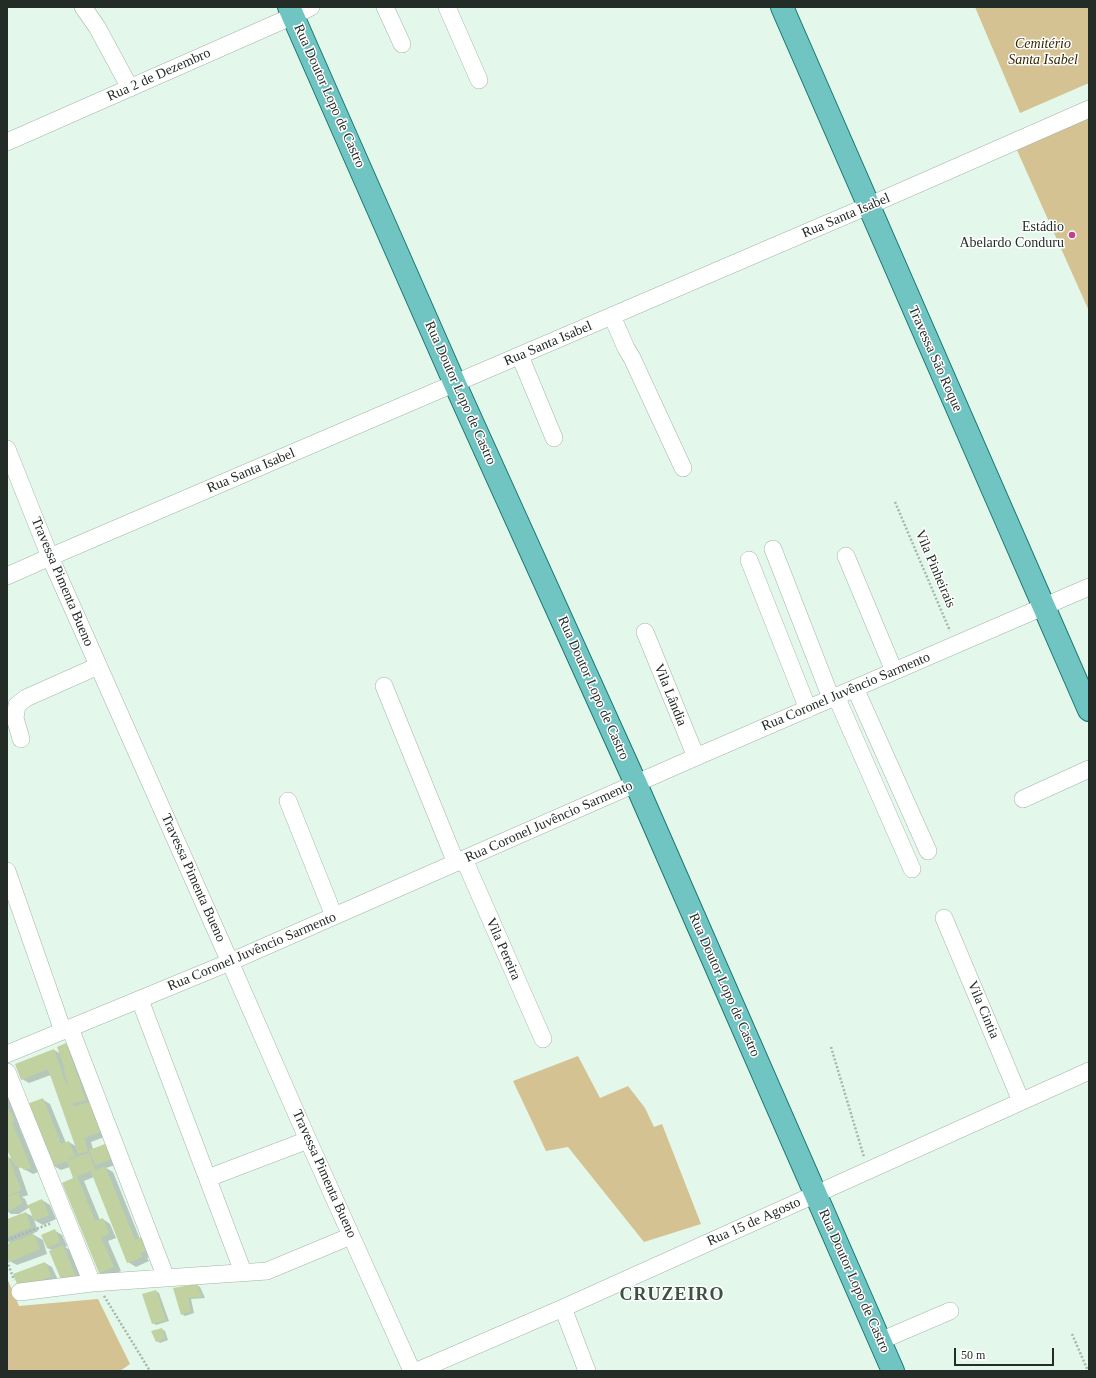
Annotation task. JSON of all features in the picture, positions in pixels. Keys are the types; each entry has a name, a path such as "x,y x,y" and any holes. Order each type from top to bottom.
{"main road":[{"name":"Travessa São Roque","path":"782,7 1089,710"},
{"name":"Rua Doutor Lopo de Castro","path":"298,10 455,384 636,784 893,1371"}],"street":[{"path":"83,7 97,27 130,88"},
{"path":"386,7 402,44"},
{"path":"447,7 478,80"},
{"name":"Rua 2 de Dezembro","path":"7,142 130,88 298,10"},
{"name":"Rua Santa Isabel","path":"7,576 868,206 1089,109"},
{"path":"612,316 683,468"},
{"path":"520,356 554,438"},
{"name":"Travessa Pimenta Bueno","path":"7,449 50,557 412,1371"},
{"path":"773,549 834,697 912,868"},
{"path":"846,556 894,671"},
{"path":"749,560 808,709"},
{"name":"Rua Coronel Juvêncio Sarmento","path":"7,1054 230,962 696,757 1089,587"},
{"name":"Vila Lândia","path":"645,632 696,757"},
{"path":"22,739 15,718 17,705 26,698 98,666"},
{"name":"Vila Pereira","path":"384,686 460,861 543,1039"},
{"path":"855,688 928,851"},
{"path":"1023,799 1089,769"},
{"path":"288,800 334,916"},
{"path":"7,872 66,1030 166,1278"},
{"name":"Vila Cintia","path":"944,918 1022,1101"},
{"path":"140,1000 243,1272"},
{"name":"Rua 15 de Agosto","path":"417,1371 564,1308 1089,1070"},
{"path":"7,1072 65,1217 98,1289"},
{"path":"208,1178 308,1140"},
{"path":"20,1292 98,1289 166,1278 267,1271 351,1236"},
{"path":"564,1308 587,1371"},
{"path":"880,1341 950,1311"}],"path":[{"name":"Vila Pinheirais","path":"895,502 956,644"},
{"path":"831,1047 868,1171"},
{"path":"7,1240 65,1217"},
{"path":"98,1289 150,1371"},
{"path":"1072,1334 1088,1371"}],"green space":[{"name":"Cemitério Santa Isabel","path":"975,7 1089,7 1089,83 1020,113"},
{"name":"Estádio Abelardo Conduru","path":"1089,116 1089,311 1016,148"},
{"path":"578,1056 600,1098 628,1086 645,1108 654,1127 662,1124 701,1224 644,1242 568,1147 546,1151 513,1081"},
{"path":"7,1278 19,1306 98,1299 130,1364 120,1371 7,1371"}],"building":[{"path":"66,1043 86,1100 73,1103 73,1107 90,1102 100,1132 84,1138 88,1151 78,1154 48,1069 21,1080 15,1064 54,1049 66,1084 68,1083 65,1070 57,1047"},
{"path":"43,1098 61,1144 69,1141 75,1156 68,1160 89,1153 95,1170 77,1176 95,1221 103,1218 109,1234 101,1237 114,1267 99,1273 62,1183 73,1178 67,1161 53,1166 27,1104"},
{"path":"7,1106 15,1121 12,1122 31,1168 24,1170 22,1167 19,1168 16,1165 15,1166 7,1150"},
{"path":"105,1144 111,1159 95,1165 89,1150"},
{"path":"7,1153 21,1190 7,1196"},
{"path":"105,1166 135,1240 142,1237 148,1250 140,1253 142,1257 127,1263 91,1172"},
{"path":"18,1193 22,1203 11,1210 7,1210 7,1197"},
{"path":"42,1199 49,1215 34,1221 28,1205"},
{"path":"26,1212 31,1227 7,1237 7,1219"},
{"path":"55,1229 60,1242 47,1248 41,1235"},
{"path":"34,1234 40,1249 9,1262 7,1257 7,1244"},
{"path":"63,1245 76,1277 62,1282 49,1251"},
{"path":"45,1262 51,1276 19,1289 13,1274"},
{"path":"197,1284 202,1297 188,1298 191,1311 181,1315 173,1288"},
{"path":"156,1290 166,1320 152,1324 142,1294"},
{"path":"162,1328 165,1339 156,1342 151,1331"}],"place":[{"name":"Estádio Abelardo Conduru","path":"1072,235"}],"district":[{"name":"CRUZEIRO","path":"672,1295"}]}
